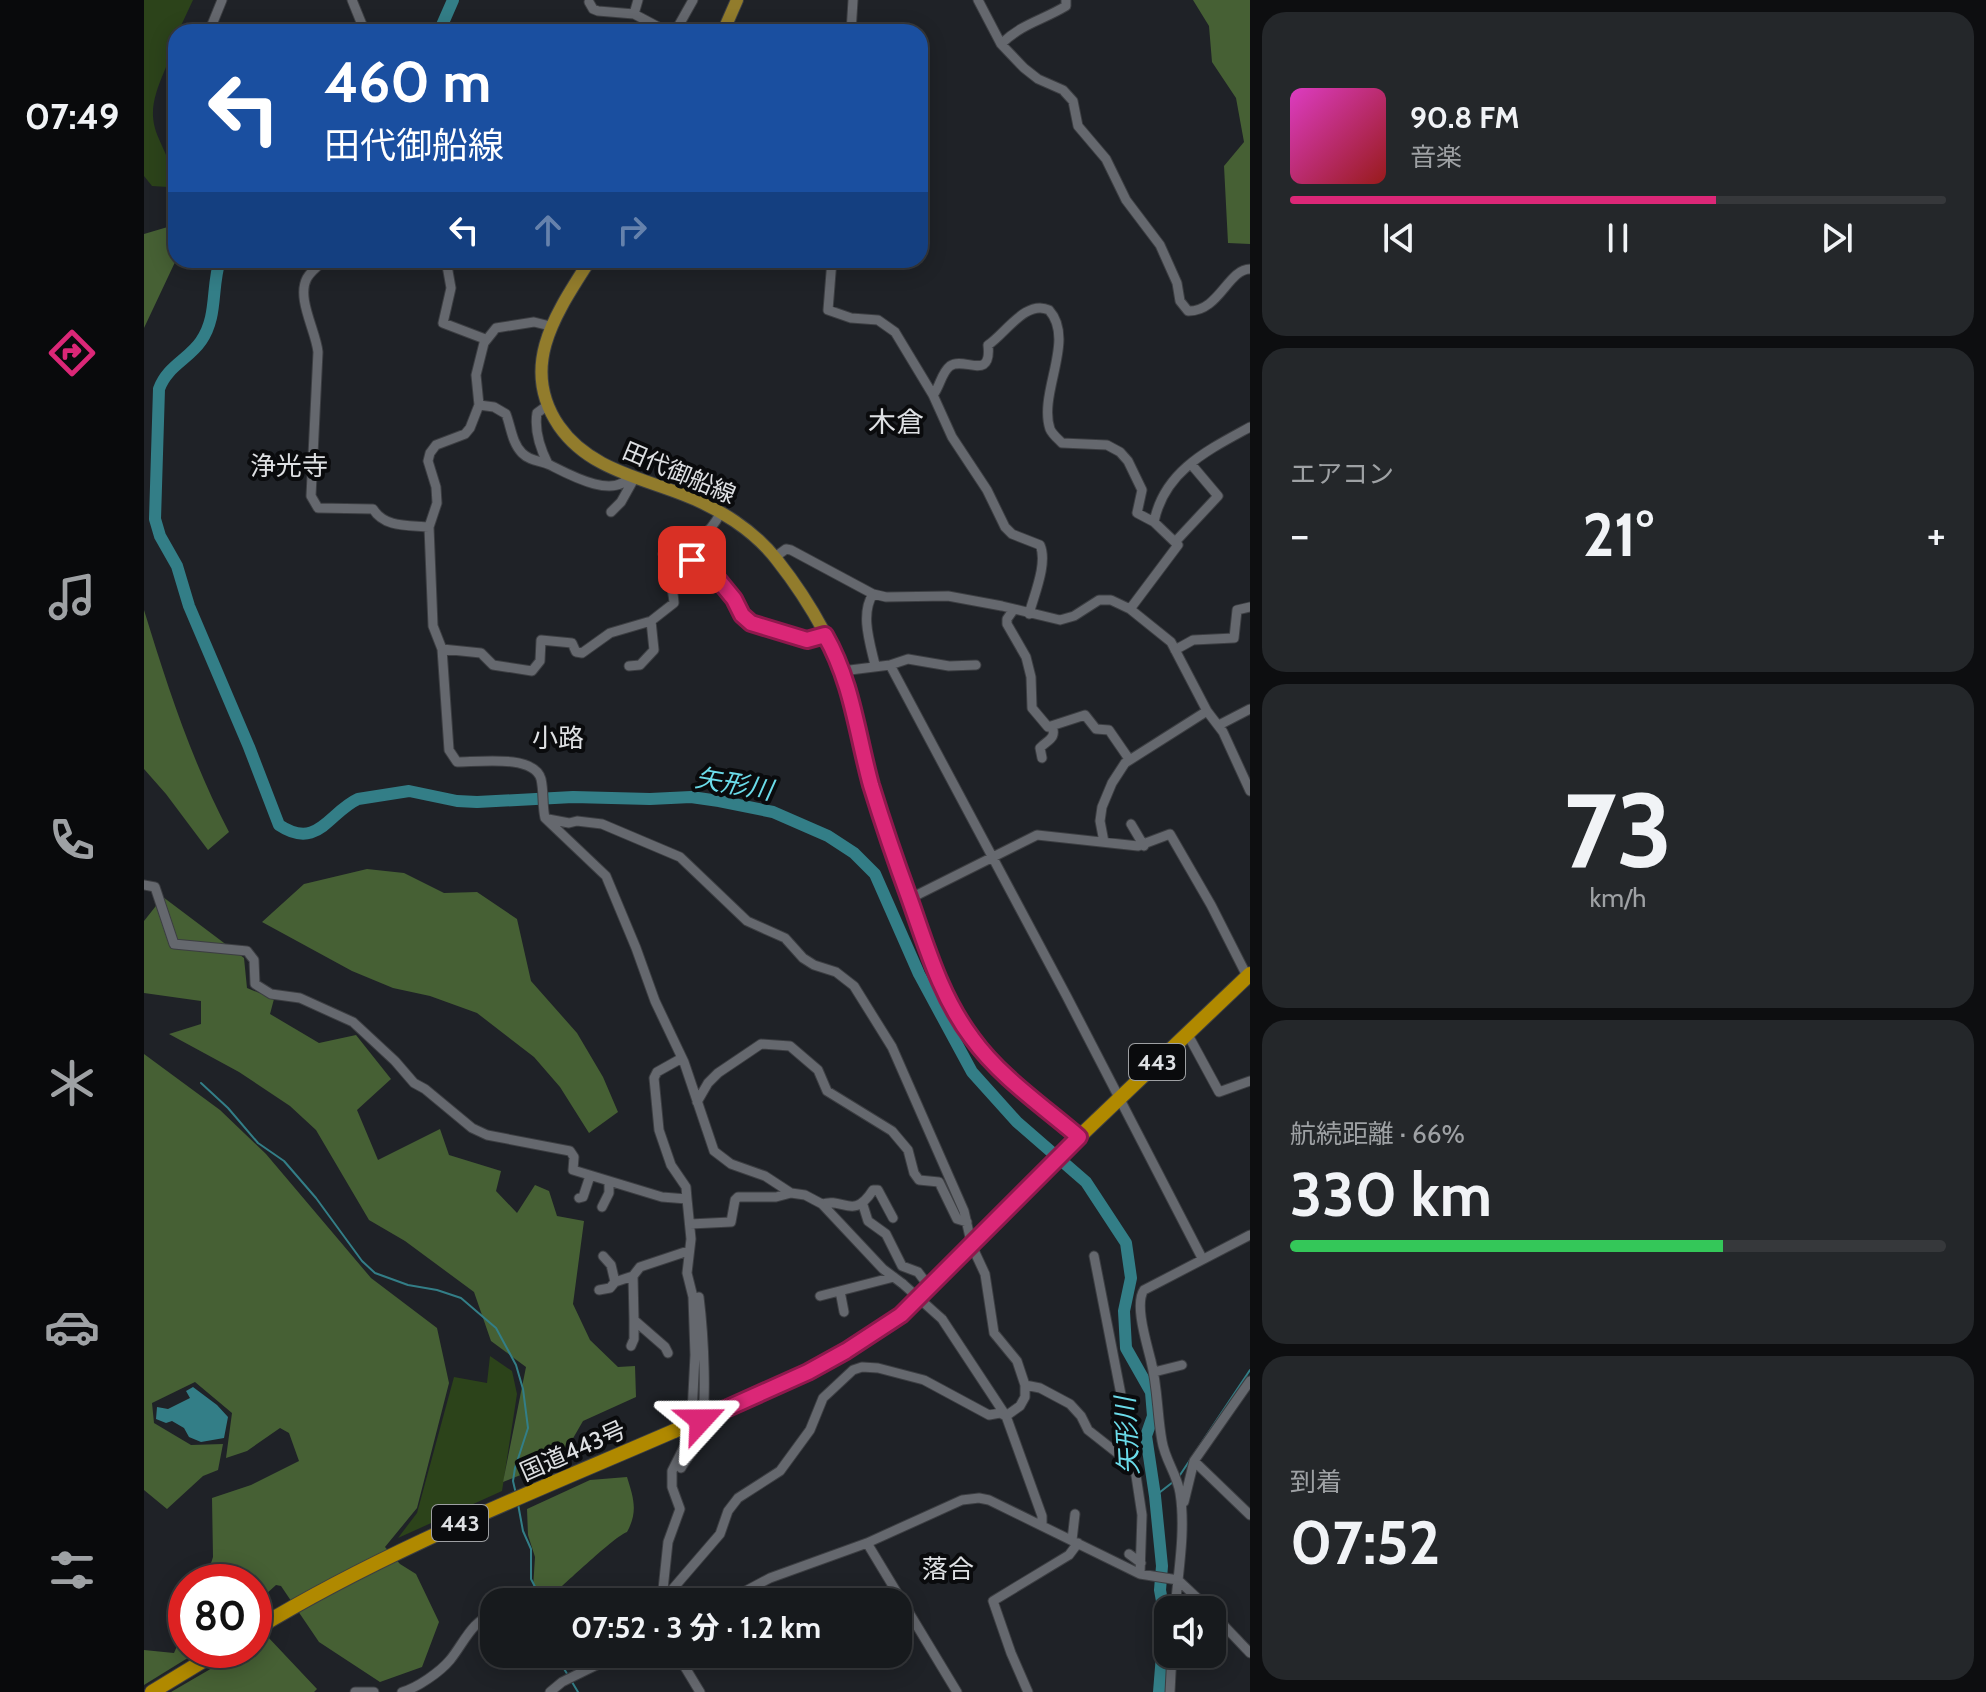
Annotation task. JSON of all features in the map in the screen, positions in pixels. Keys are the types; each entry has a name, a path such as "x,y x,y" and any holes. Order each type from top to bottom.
{"highway":[{"name":"国道443号","path":"272,1619 397,1551 808,1372 901,1315 1079,1137 1248,975"},
{"path":"152,1692 191,1668"}],"main road":[{"path":"726,24 737,0"},
{"name":"田代御船線","path":"585,268 550,326 545,340 541,372 548,405 572,444 591,459 721,512 775,557 825,635 842,671 855,709 870,781 909,899 950,1005 973,1040 996,1066 1079,1137"}],"street":[{"path":"212,24 222,0"},
{"path":"352,0 362,24"},
{"path":"634,14 638,0"},
{"path":"680,24 693,0"},
{"path":"852,24 853,0"},
{"path":"978,0 1001,44 1024,68 1038,79 1063,90 1073,101 1078,126 1106,159 1126,200 1160,245 1177,283 1180,301 1188,311 1205,307 1223,292 1238,273 1250,269"},
{"path":"1001,44 1026,23 1042,19 1066,6 1066,0"},
{"path":"589,2 598,11 634,14 653,24"},
{"path":"317,268 307,277 305,285 307,312 317,338 318,352 311,496 318,508 373,509 378,517 391,524 429,527"},
{"path":"447,268 451,288 443,323 485,339"},
{"path":"831,268 828,310 845,317 878,320 895,332 933,395 952,437 987,490 1005,527 1012,534 1040,545 1043,551 1029,614"},
{"path":"933,395 949,367 956,363 982,365 988,359 988,345 1004,333 1014,320 1038,307 1049,310 1058,325 1057,358 1048,412 1050,431 1062,443 1107,445 1120,452 1128,461 1142,490 1137,513 1154,522 1176,541"},
{"path":"550,326 534,322 504,326 496,328 485,339 476,375 479,405 470,428 465,434 436,445 428,461 437,503 429,527 433,626 442,649 449,750 457,762 526,764 537,771 546,816 606,876 655,1001 682,1058 708,1140 722,1159 765,1176 791,1193"},
{"path":"479,405 501,409 506,414 516,446 531,460 548,464 589,483 618,485 632,476"},
{"path":"548,405 537,413 535,422 538,441 548,464"},
{"path":"1154,522 1167,485 1191,464 1250,427"},
{"path":"1130,609 1176,551 1176,541 1218,496 1191,464"},
{"path":"611,512 621,502 632,476"},
{"path":"442,649 481,653 493,665 532,671 540,661 541,640 572,643 576,652 582,653 610,633 651,621 674,603 664,568 664,542 667,538 697,540 709,532 721,512"},
{"path":"775,557 786,549 791,550 873,594 886,597 948,596 1065,620 1105,599 1130,609 1164,634 1175,650 1207,711 1219,725 1250,791"},
{"path":"663,554 684,556 709,570 751,623 807,640 825,635"},
{"path":"873,594 868,603 867,618 875,665"},
{"path":"1175,650 1193,640 1234,638 1237,610 1250,607"},
{"path":"1014,609 1007,624 1026,657 1031,677 1032,708 1048,727 1085,715 1096,729 1109,730 1129,759"},
{"path":"629,666 640,665 654,650 651,621"},
{"path":"842,671 890,665 908,659 939,665 976,665"},
{"path":"890,665 1202,1258"},
{"path":"1219,725 1250,709"},
{"path":"1104,842 1100,821 1106,796 1129,759 1207,711"},
{"path":"1042,758 1040,748 1053,736 1052,726"},
{"path":"546,816 569,823 602,824 680,857 747,921 785,938 814,965 848,979 892,1047 935,1141 967,1222 972,1246 985,1274 994,1333 1017,1361 1025,1385 1025,1397 1020,1406 1006,1416"},
{"path":"1131,824 1144,846"},
{"path":"909,899 1037,835 1144,846 1170,834 1248,975"},
{"path":"144,885 155,887 174,944 247,951 254,960 255,984 262,991 300,998 353,1022 414,1083 472,1128 487,1135 570,1151 574,1157 573,1170 662,1197 687,1199"},
{"path":"1187,1033 1219,1092 1250,1081"},
{"path":"697,1102 718,1073 761,1044 790,1046 818,1070 827,1091 892,1131 908,1150 916,1177 922,1181 939,1182 957,1219 967,1222"},
{"path":"680,1509 672,1487 672,1471 691,1433 693,1419 695,1336 692,1290 687,1273 691,1239 686,1187 671,1165 659,1130 654,1078 657,1072 682,1058"},
{"path":"579,1198 583,1197 590,1176"},
{"path":"602,1207 609,1193 609,1182"},
{"path":"822,1204 863,1205 873,1190 878,1190 893,1218"},
{"path":"690,1224 731,1222 738,1197 776,1197 791,1193 805,1195 822,1204 894,1277 942,1319 1006,1416 1042,1516 1042,1525"},
{"path":"863,1205 868,1221 886,1234 902,1266 918,1272 930,1288"},
{"path":"1181,1515 1176,1475 1162,1441 1154,1372 1144,1333 1141,1293 1250,1235"},
{"path":"599,1290 633,1276 640,1267 688,1251"},
{"path":"603,1256 611,1265 615,1282"},
{"path":"1094,1256 1135,1467 1142,1515 1143,1575"},
{"path":"631,1346 634,1339 633,1276"},
{"path":"820,1296 894,1277"},
{"path":"663,1588 668,1542 682,1501 676,1481 678,1471 698,1441 702,1333 699,1297 692,1290"},
{"path":"840,1291 844,1312"},
{"path":"634,1320 668,1353"},
{"path":"1154,1372 1182,1365"},
{"path":"673,1588 720,1534 728,1511 738,1498 780,1471 810,1430 823,1398 853,1370 862,1367 894,1370 957,1396 984,1415 1000,1413 1006,1416"},
{"path":"1175,1596 1181,1515 1194,1461 1250,1381"},
{"path":"1025,1385 1040,1388 1070,1404 1088,1430 1135,1467"},
{"path":"1194,1461 1246,1505 1250,1515"},
{"path":"751,1588 770,1578 867,1543 962,1500 979,1498 989,1500 1143,1575 1176,1580 1194,1596"},
{"path":"1028,1692 993,1601 1069,1555 1075,1541 1075,1514"},
{"path":"867,1543 957,1692"},
{"path":"1129,1554 1141,1563"},
{"path":"402,1692 449,1661 480,1622"},
{"path":"1226,1627 1250,1653"},
{"path":"550,1692 562,1682 590,1668"},
{"path":"685,1668 700,1692"},
{"path":"1170,1692 1171,1668"},
{"path":"355,1692 374,1692"}],"green space":[{"path":"144,0 193,0 182,24 168,24 168,61 154,105 154,126 168,160 168,187 152,186 144,176"},
{"path":"1193,0 1250,0 1250,244 1228,243 1224,166 1244,142 1236,98 1212,62 1209,26"},
{"path":"168,227 168,268 172,268 144,328 144,234"},
{"path":"144,610 192,751 229,832 208,850 144,769"},
{"path":"367,869 404,873 444,893 477,892 517,919 531,981 577,1033 603,1077 618,1112 589,1133 560,1087 534,1057 477,1013 430,996 393,988 352,971 262,922 304,884"},
{"path":"163,897 244,958 247,988 274,999 270,1014 319,1043 356,1035 391,1079 357,1110 378,1160 440,1129 449,1155 501,1171 496,1191 517,1213 535,1185 549,1191 557,1216 584,1221 573,1304 590,1340 618,1367 635,1366 636,1397 583,1421 561,1459 503,1482 526,1367 491,1341 474,1292 405,1241 369,1220 316,1130 290,1106 239,1072 169,1034 201,1024 201,1001 144,993 144,921"},
{"path":"144,1054 220,1110 266,1154 371,1278 437,1328 449,1383 417,1508 385,1547 400,1564 416,1574 439,1622 422,1667 380,1682 319,1642 281,1586 272,1589 272,1564 211,1564 212,1498 251,1485 299,1461 289,1433 280,1428 247,1451 226,1458 232,1413 195,1382 152,1403 154,1423 191,1445 223,1444 218,1470 203,1476 167,1509 144,1490"},
{"path":"490,1356 512,1371 517,1394 502,1491 398,1538 417,1513 454,1377 487,1383"},
{"path":"627,1477 634,1505 627,1532 560,1588 533,1588 535,1557 528,1535 527,1509 590,1480"},
{"path":"272,1641 317,1689 314,1692 171,1692 212,1668 272,1668"},
{"path":"144,1650 168,1652 168,1668 172,1668 144,1685"}],"water":[{"path":"193,1387 228,1417 224,1438 201,1442 189,1437 184,1428 172,1421 166,1423 156,1419 157,1407 168,1409 190,1398 186,1391"}],"waterway":[{"name":"矢形川","path":"442,24 453,0"},
{"name":"矢形川","path":"218,268 206,332 196,347 167,374 159,389 155,519 160,536 177,566 189,606 279,825 292,832 313,832 358,799 409,791 477,802 573,797 691,797 773,812 828,836 854,853 875,874 919,974 972,1072 1017,1122 1086,1182 1126,1243 1131,1278 1124,1311 1126,1348 1151,1392 1153,1416 1146,1436 1155,1496 1162,1566 1160,1590 1165,1618 1159,1692"},
{"path":"201,1083 258,1143 284,1161 316,1198 362,1261 375,1273 461,1298 496,1328 516,1365 528,1428 515,1468 513,1481 516,1494"},
{"path":"1180,1475 1250,1370"},
{"path":"1155,1496 1173,1482"},
{"path":"518,1504 523,1531 531,1549 531,1579 536,1588"},
{"path":"564,1668 569,1677"},
{"path":"572,1682 578,1692"}],"district":[{"name":"木倉","path":"896,422"},
{"name":"浄光寺","path":"289,466"},
{"name":"小路","path":"558,738"},
{"name":"落合","path":"948,1569"}],"route":[{"path":"692,560 716,577 751,623 807,640 825,635 855,709 870,781 890,844 950,1005 973,1040 996,1066 1079,1137 901,1315 808,1372 701,1420"}]}
